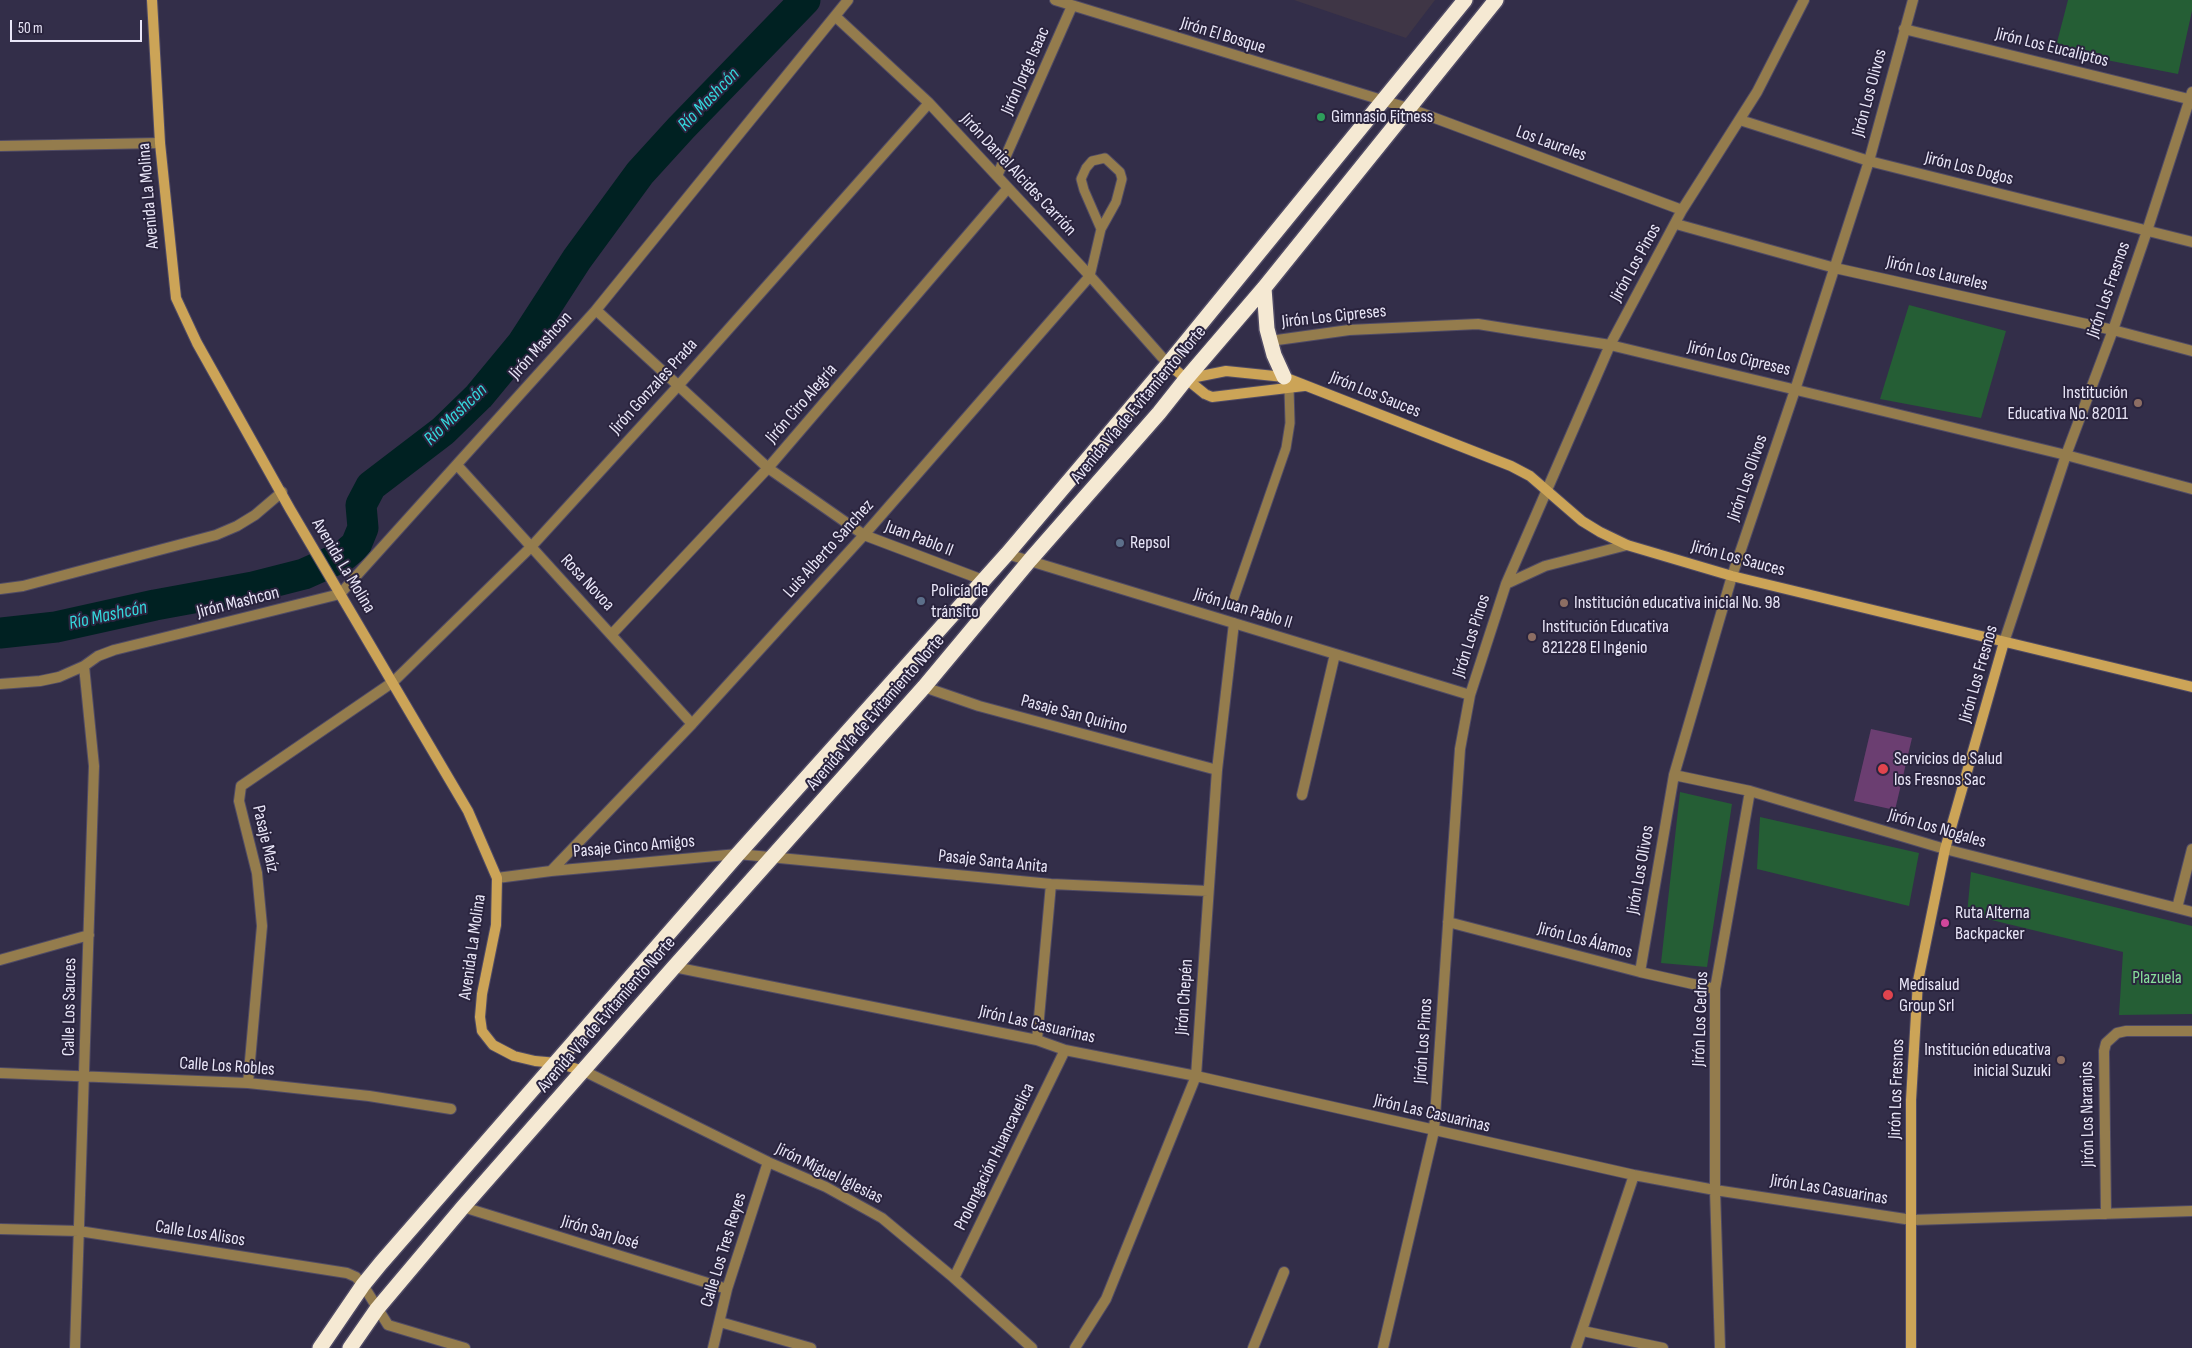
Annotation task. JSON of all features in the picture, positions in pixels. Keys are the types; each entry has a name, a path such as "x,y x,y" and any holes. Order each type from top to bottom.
{"highway":[{"name":"Avenida Vía de Evitamiento Norte","path":"320,1348 363,1285 738,854 1007,554 1168,364 1465,0"},
{"name":"Avenida Vía de Evitamiento Norte","path":"350,1348 377,1309 463,1207 924,687 1030,560 1159,413 1264,288 1496,0"},
{"path":"1325,172 1346,186"},
{"path":"1264,288 1267,329 1287,382"}],"street":[{"name":"Avenida La Molina","path":"152,0 160,143 176,298 197,343 290,509 468,811 498,878 496,925 482,994 480,1017 482,1030 493,1045 514,1056 535,1061 557,1063 584,1071"},
{"name":"Jirón Mashcon","path":"0,684 58,678 84,666 98,656 114,650 340,594 596,310 848,0"},
{"name":"Jirón El Bosque","path":"1055,0 1383,102 1408,108"},
{"name":"Jirón Los Pinos","path":"1383,1348 1434,1131 1460,749 1470,695 1506,584 1610,345 1682,210 1740,120 1766,75 1804,0"},
{"name":"Jirón Los Olivos","path":"1640,972 1674,775 1732,576 1795,390 1869,161 1913,0"},
{"name":"Jirón Jorge Isaac","path":"997,176 1072,6"},
{"name":"Jirón Daniel Alcides Carrión","path":"835,16 929,103 1090,276 1168,364"},
{"name":"Jirón Los Eucaliptos","path":"1904,29 2191,97"},
{"name":"Jirón Los Fresnos","path":"1911,1348 1911,1100 1918,981 1945,849 2004,642 2066,455 2113,330 2191,97"},
{"name":"Jirón Gonzales Prada","path":"392,682 531,547 678,386 929,103"},
{"name":"Los Laureles","path":"1408,108 1682,210"},
{"name":"Jirón Los Dogos","path":"1740,120 1869,161 2192,242"},
{"path":"0,146 160,143"},
{"name":"Jirón Ciro Alegría","path":"612,634 768,468 1008,188"},
{"name":"Jirón Los Laureles","path":"1676,224 1835,268 2113,330 2192,351"},
{"name":"Luis Alberto Sanchez","path":"551,871 692,724 864,535 1090,276"},
{"name":"Juan Pablo II","path":"596,310 768,468 864,535 983,580"},
{"name":"Jirón Los Cipreses","path":"1270,341 1349,330 1478,324 1610,345 2066,455 2192,488"},
{"path":"1168,364 1186,379"},
{"name":"Jirón Los Sauces","path":"1186,379 1226,372 1307,385 1511,466 1530,476 1582,521 1627,545 1732,576 2192,687"},
{"name":"Jirón Los Sauces","path":"1186,379 1205,394 1212,397 1287,382"},
{"name":"Rosa Novoa","path":"457,465 692,724"},
{"path":"0,588 23,586 216,535 237,526 255,515 282,492"},
{"path":"1506,584 1545,566 1627,545"},
{"name":"Jirón Juan Pablo II","path":"1007,554 1470,695"},
{"name":"Jirón Chepén","path":"1075,1348 1106,1300 1196,1076 1217,770 1234,623"},
{"path":"1302,795 1335,654"},
{"name":"Calle Los Sauces","path":"75,1348 94,766 84,666"},
{"name":"Pasaje Maíz","path":"248,1083 262,926 257,873 239,801 241,786 392,682"},
{"name":"Pasaje San Quirino","path":"924,687 979,706 1217,770"},
{"name":"Jirón Los Nogales","path":"1674,775 1750,791 1945,849 2192,912"},
{"name":"Jirón Los Cedros","path":"1720,1348 1715,1190 1715,990 1750,791"},
{"path":"2177,908 2192,848"},
{"name":"Pasaje Cinco Amigos","path":"498,878 551,871 738,854 775,856"},
{"name":"Pasaje Santa Anita","path":"775,856 1051,884 1208,891"},
{"path":"1036,1040 1051,884"},
{"name":"Jirón Los Álamos","path":"1448,922 1715,990"},
{"path":"0,960 88,935"},
{"name":"Jirón Las Casuarinas","path":"674,967 1036,1040 1066,1050 1196,1076 1634,1175 1715,1190 1912,1220 2192,1211"},
{"name":"Jirón Los Naranjos","path":"2106,1214 2104,1051 2106,1043 2117,1033 2126,1031 2192,1031"},
{"name":"Prolongación Huancavelica","path":"954,1278 1066,1050"},
{"name":"Jirón Miguel Iglesias","path":"584,1071 768,1162 826,1187 882,1218 954,1278 1032,1348"},
{"name":"Calle Los Robles","path":"0,1073 248,1083 369,1096 451,1109"},
{"name":"Calle Los Tres Reyes","path":"713,1348 727,1289 768,1162"},
{"path":"1576,1348 1634,1175"},
{"name":"Jirón San José","path":"463,1207 727,1289"},
{"name":"Calle Los Alisos","path":"0,1229 79,1230 347,1274 356,1277 363,1285"},
{"path":"1253,1348 1284,1272"},
{"path":"363,1285 388,1325 465,1348"},
{"path":"720,1322 792,1345 811,1348"},
{"path":"1583,1330 1663,1348"}],"lane":[{"name":"Luis Alberto Sanchez","path":"1090,276 1101,229 1116,202 1122,179 1120,172 1114,164 1105,158 1092,161 1081,179 1101,229"},
{"path":"1234,598 1286,448 1290,423 1287,382"}],"shaded area":[{"path":"1294,0 1435,0 1406,38"}],"green space":[{"path":"2068,0 2192,0 2192,11 2178,74 2055,50"},
{"path":"1909,305 2006,331 1981,418 1880,399"},
{"path":"1680,792 1732,804 1707,967 1661,963"},
{"path":"1760,817 1919,853 1909,906 1757,869"},
{"name":"Plazuela","path":"1971,872 2192,926 2192,1014 2119,1015 2123,952 1967,914"}],"building":[{"name":"Servicios de Salud los Fresnos Sac","path":"1871,729 1912,738 1895,810 1854,801"}],"waterway":[{"name":"Río Mashcón","path":"0,633 56,627 155,605 253,587 304,574 342,557 356,545 363,528 361,505 371,486 443,431 479,396 522,344 577,259 640,173 805,0"}],"place":[{"name":"Gimnasio Fitness","path":"1321,117"},
{"name":"Institución Educativa No. 82011","path":"2138,403"},
{"name":"Repsol","path":"1120,543"},
{"name":"Policía de tránsito","path":"921,601"},
{"name":"Institución educativa inicial No. 98","path":"1564,603"},
{"name":"Institución Educativa 821228 El Ingenio","path":"1532,637"},
{"name":"Servicios de Salud los Fresnos Sac","path":"1883,769"},
{"name":"Ruta Alterna Backpacker","path":"1945,923"},
{"name":"Medisalud Group Srl","path":"1888,995"},
{"name":"Institución educativa inicial Suzuki","path":"2061,1060"}]}
